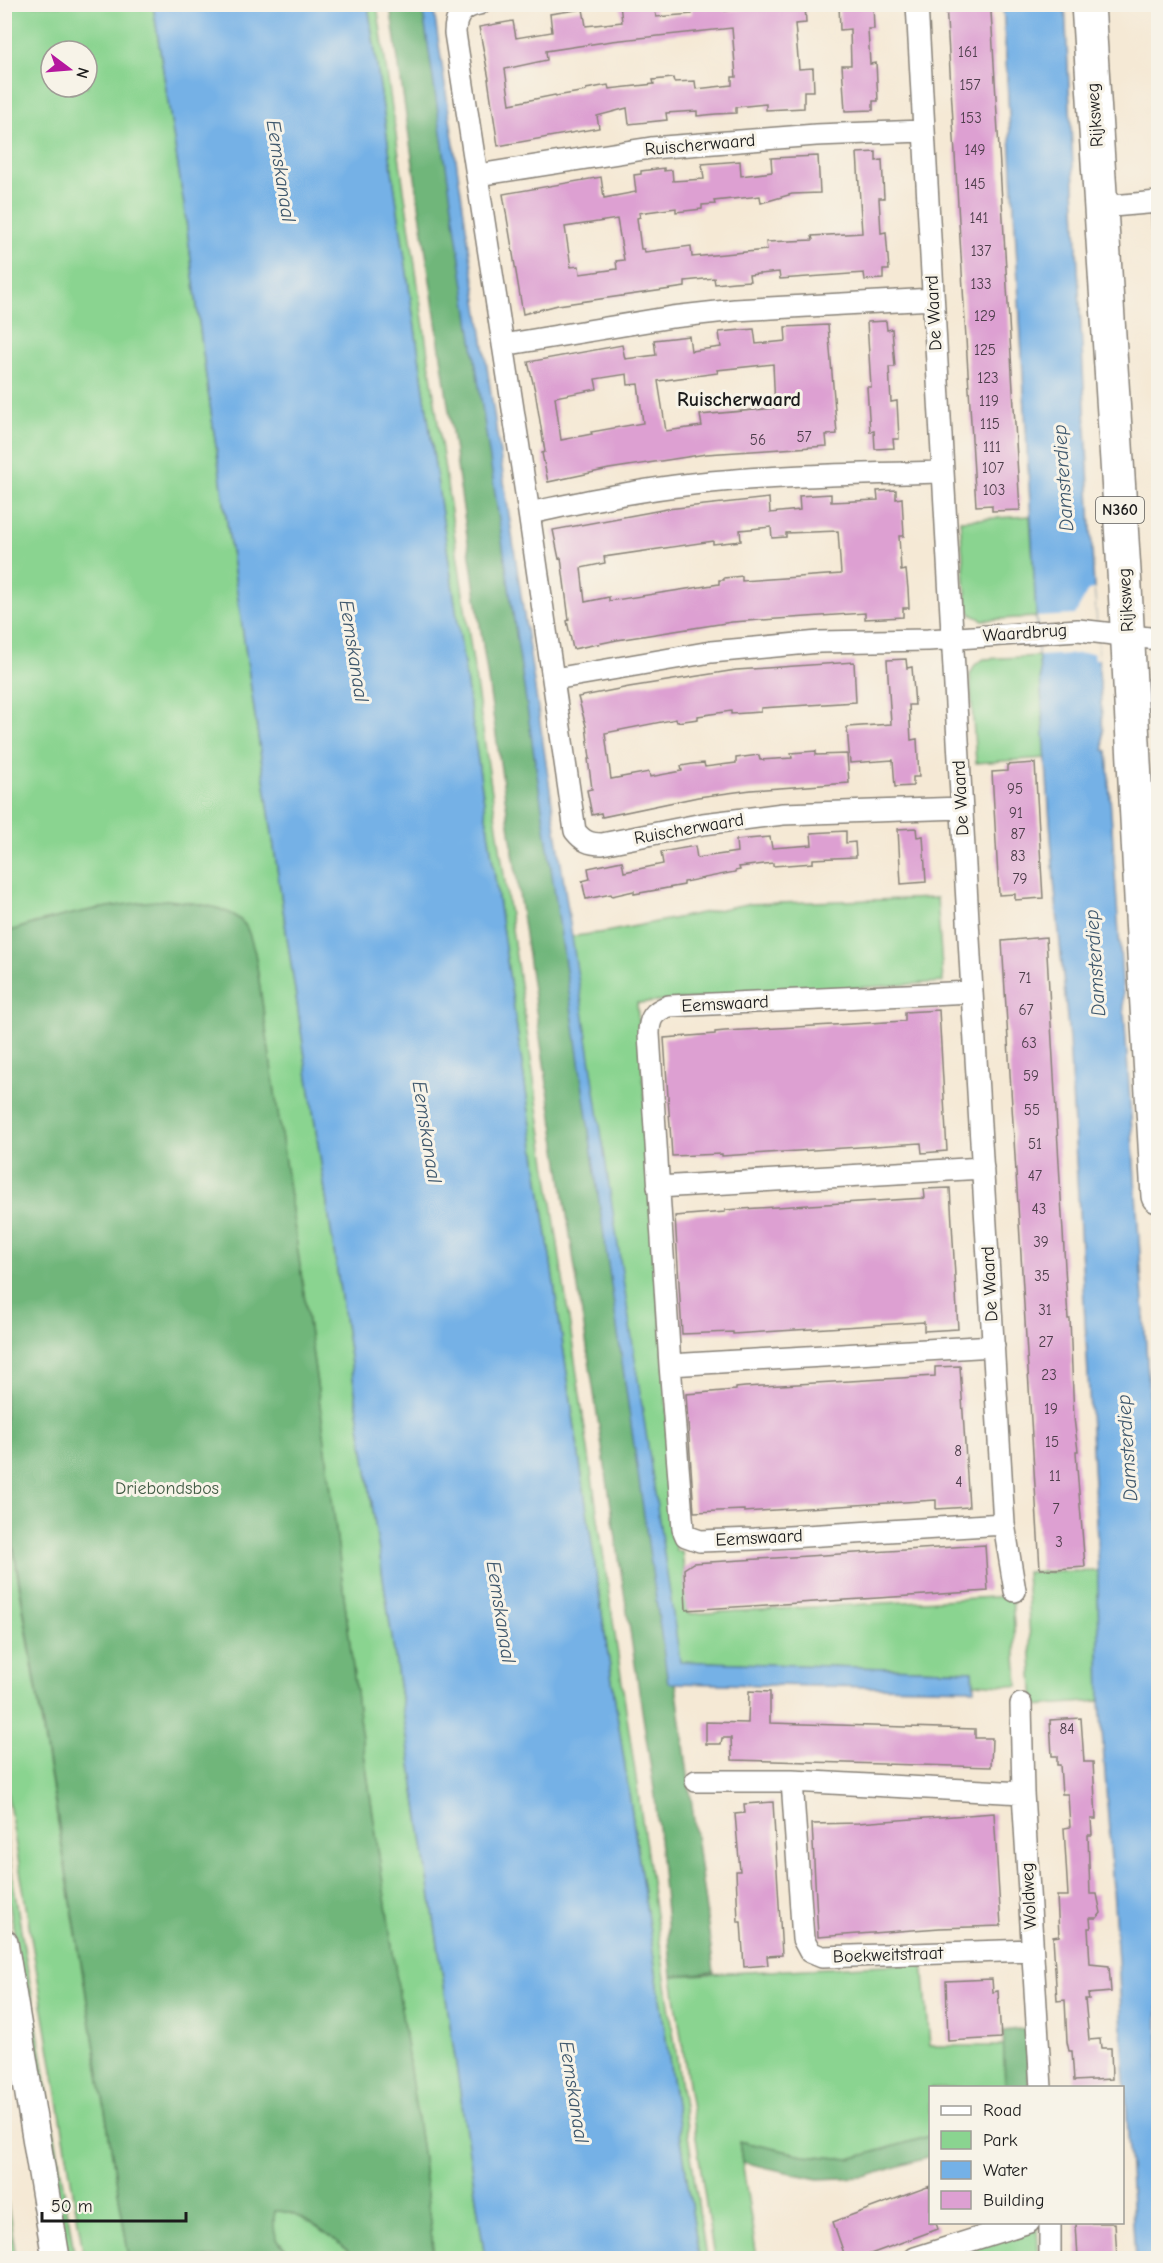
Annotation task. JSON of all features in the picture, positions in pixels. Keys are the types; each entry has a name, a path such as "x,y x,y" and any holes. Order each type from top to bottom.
{"main road":[{"name":"Rijksweg","path":"1088,4 1128,635 1158,1196"}],"street":[{"name":"Ruischerwaard","path":"479,4 464,10 455,20 455,27 530,513 574,831 591,844 602,844 703,824 783,814 962,808"},
{"name":"De Waard","path":"917,4 1004,1524 1015,1592"},
{"name":"Ruischerwaard","path":"478,175 651,148 816,135 923,131"},
{"path":"1101,207 1157,202"},
{"path":"503,345 661,318 735,310 933,299"},
{"path":"530,513 647,490 691,484 777,476 943,472"},
{"name":"Waardbrug","path":"953,638 1078,630 1128,635"},
{"path":"554,679 711,652 819,642 953,638"},
{"name":"Eemswaard","path":"972,992 669,1006 659,1010 652,1016 649,1034 658,1187 683,1529 687,1536 693,1540 755,1539 1004,1524"},
{"path":"658,1187 983,1168"},
{"path":"670,1365 994,1346"},
{"name":"Woldweg","path":"1021,1704 1023,1793 1041,2086"},
{"path":"696,1781 792,1781 1023,1793"},
{"name":"Boekweitstraat","path":"792,1781 803,1939 810,1952 822,1957 1032,1950"},
{"path":"4,1943 56,2259"},
{"path":"915,2259 1026,2224"},
{"path":"1050,2224 1050,2259"}],"lane":[{"path":"1157,202 1158,231"}],"green space":[{"path":"4,5 153,5 184,205 207,384 287,937 485,2258 434,2258 423,2160 360,1725 323,1426 255,953 245,925 168,900 95,909 34,923 5,933"},
{"path":"368,5 377,5 706,2258 699,2258 603,1621"},
{"path":"390,5 426,5 672,1674 676,1684 714,1972 672,1976 655,1796 538,1024"},
{"path":"1030,516 1037,617 983,620 972,615 967,606 960,520"},
{"path":"1039,656 1046,758 976,763 970,675 975,665 984,659"},
{"path":"937,898 943,982 637,1003 654,1210 676,1551 682,1551 688,1614 1012,1596 1018,1686 974,1683 973,1671 669,1661 561,938 606,932 747,904"},
{"name":"Driebondsbos","path":"168,900 210,906 230,913 245,925 255,953 323,1426 360,1725 423,2160 434,2258 355,2258 318,2227 295,2215 275,2211 275,2233 285,2249 298,2258 129,2258 5,1493 4,933 85,911"},
{"path":"4,1493 129,2258 84,2258 5,1779"},
{"path":"1098,1571 1100,1701 1034,1706 1026,1572"},
{"path":"4,1826 75,2258 69,2258 5,1877"},
{"path":"923,1963 930,2046 1004,2046 1005,2086 929,2086 929,2136 850,2159 803,2155 739,2141 757,2258 714,2258 672,1976"},
{"path":"1026,2028 1029,2086 1005,2086 1003,2031"},
{"path":"929,2136 929,2157 864,2177 818,2179 742,2162 739,2141 803,2155 850,2159"},
{"path":"5,2188 16,2258 5,2258"},
{"path":"275,2211 296,2215 318,2227 355,2258 298,2258 288,2252 276,2237 272,2226"},
{"path":"1032,2227 1037,2229 1039,2258 942,2258"}],"water":[{"name":"Eemskanaal","path":"153,5 368,5 603,1621 699,2258 485,2258 287,937 207,384 184,205"},
{"path":"422,5 433,5 680,1661 973,1671 974,1689 668,1683 558,915"},
{"name":"Damsterdiep","path":"1003,5 1065,5 1094,589 1104,750 1107,751 1158,1529 1158,2258 1135,2258 1100,1701 1097,1538 1069,1039 1054,880 1037,632"}],"pier":[{"path":"1094,589 1099,659 1094,659 1093,653 1039,656 1037,617 1075,615 1088,590"}],"building":[{"path":"620,4 654,4 656,17 692,14 691,4 725,4 725,11 763,7 762,4 805,4 806,23 795,24 799,69 813,68 814,91 804,91 804,108 766,110 766,104 736,107 736,113 697,116 697,111 666,113 667,120 629,124 627,108 597,116 599,128 498,146 479,27 513,21 516,38 552,32 550,14 583,9 586,26 622,22","holes":["732,28 736,77 732,77 732,85 696,89 695,81 674,82 673,78 653,80 654,84 609,89 608,85 510,104 505,69 547,60 546,51 612,41"]},
{"path":"839,4 873,4 874,29 868,29 870,64 876,63 878,101 873,101 873,110 845,111 842,65 851,65 850,29 840,30"},
{"path":"946,4 989,4 991,12 1020,510 992,511 992,505 976,506"},
{"path":"876,152 876,161 882,160 884,198 879,198 881,233 886,232 889,270 883,270 883,279 865,280 864,273 780,279 779,272 749,275 750,281 715,284 714,278 685,281 685,287 558,305 523,314 503,194 601,177 604,198 636,192 634,175 641,174 641,171 664,168 664,171 672,170 673,181 704,179 702,164 740,161 741,176 772,172 771,158 818,156 820,193 792,194 761,203 760,196 714,201 715,204 702,205 702,209 676,212 676,208 639,213 640,217 637,218 641,249 645,252 691,246 692,257 767,250 766,242 813,240 812,236 862,233 857,153","holes":["617,219 624,260 616,261 617,269 580,274 579,266 571,267 565,227"]},
{"path":"886,321 887,330 892,329 895,367 889,367 891,402 897,401 899,439 893,439 894,448 875,449 874,431 870,432 867,387 871,387 867,322"},
{"path":"828,325 837,434 826,435 827,446 706,454 609,469 548,482 542,453 545,452 535,391 528,362 622,345 625,359 656,355 654,340 689,336 691,351 721,347 719,332 754,329 756,344 786,341 785,327","holes":["773,364 775,408 700,415 702,426 666,431 658,381 718,373 717,370","627,374 628,385 638,384 643,423 561,440 555,397 597,389 595,379"]},
{"path":"896,490 896,499 902,498 904,536 899,536 901,571 906,570 909,608 903,608 903,617 865,619 865,613 732,622 573,649 567,621 569,620 561,558 559,559 553,530 667,509 769,498 770,513 800,510 799,496 831,494 831,502 878,500 877,491","holes":["771,527 772,538 786,537 786,533 838,531 841,574 742,581 742,576 724,578 724,580 719,580 719,584 609,601 609,597 585,602 581,568 605,563 604,557 713,541 713,544 741,541 740,530"]},
{"path":"906,659 907,668 912,667 915,705 909,705 911,740 917,739 919,777 913,777 913,786 895,787 893,760 850,763 847,727 891,724 887,660"},
{"path":"854,662 856,702 761,708 761,712 731,714 731,711 698,716 698,719 677,722 676,719 605,733 611,779 649,772 650,777 682,771 681,766 693,764 704,763 705,767 736,763 736,758 759,755 760,760 792,758 791,753 816,751 816,755 847,754 849,783 751,790 698,797 602,817 601,813 592,815 587,790 592,789 588,759 590,759 586,726 578,697 736,670"},
{"path":"1035,763 1043,898 1015,900 1015,894 999,895 992,772 1007,771 1007,765"},
{"path":"916,828 917,837 923,836 926,882 901,884 898,829"},
{"path":"846,831 846,843 855,842 856,857 813,859 813,863 773,866 773,863 739,867 740,870 735,872 684,882 684,885 634,894 634,891 586,899 582,881 590,879 588,868 622,861 624,872 663,864 661,852 695,846 697,858 737,852 736,840 770,837 772,848 812,845 811,833"},
{"path":"1046,937 1074,1418 1078,1451 1076,1451 1077,1468 1085,1567 1056,1569 1040,1569 1002,941"},
{"path":"939,1010 947,1151 922,1153 921,1143 722,1156 722,1154 672,1156 664,1038 715,1034 715,1032 725,1031 905,1021 905,1012"},
{"path":"950,1188 958,1329 924,1331 924,1322 733,1334 733,1332 682,1334 675,1216 725,1212 725,1210 925,1198 924,1189"},
{"path":"960,1366 969,1507 936,1509 936,1500 744,1512 744,1510 694,1512 686,1394 736,1390 736,1388 745,1387 935,1376 935,1367"},
{"path":"985,1545 988,1591 686,1610 684,1569 693,1563"},
{"path":"749,1691 770,1692 770,1723 975,1729 975,1738 992,1738 991,1767 732,1760 731,1738 722,1738 721,1744 706,1744 706,1722 748,1723"},
{"path":"1081,1718 1084,1762 1093,1762 1096,1819 1091,1819 1092,1835 1088,1835 1090,1894 1097,1894 1101,1913 1097,1918 1090,1918 1091,1928 1088,1928 1090,1964 1109,1966 1111,1992 1088,1994 1089,1999 1085,1999 1089,2040 1100,2039 1101,2048 1111,2048 1112,2079 1074,2081 1072,2051 1069,2051 1067,2042 1065,2000 1057,2001 1053,1937 1059,1936 1057,1896 1068,1896 1064,1828 1070,1827 1068,1794 1062,1794 1060,1765 1057,1765 1057,1756 1052,1756 1050,1720"},
{"path":"773,1802 782,1955 767,1956 768,1965 744,1967 741,1922 738,1922 736,1871 740,1871 735,1814 745,1813 744,1804"},
{"path":"994,1813 1001,1926 818,1937 812,1824"},
{"path":"992,1979 993,1992 998,1991 1001,2038 948,2041 946,1981"},
{"path":"929,2186 929,2224 936,2224 938,2229 857,2259 846,2259 833,2222"},
{"path":"1076,2224 1115,2224 1117,2259 1078,2259"}],"district":[{"name":"Ruischerwaard","path":"739,399"}]}
